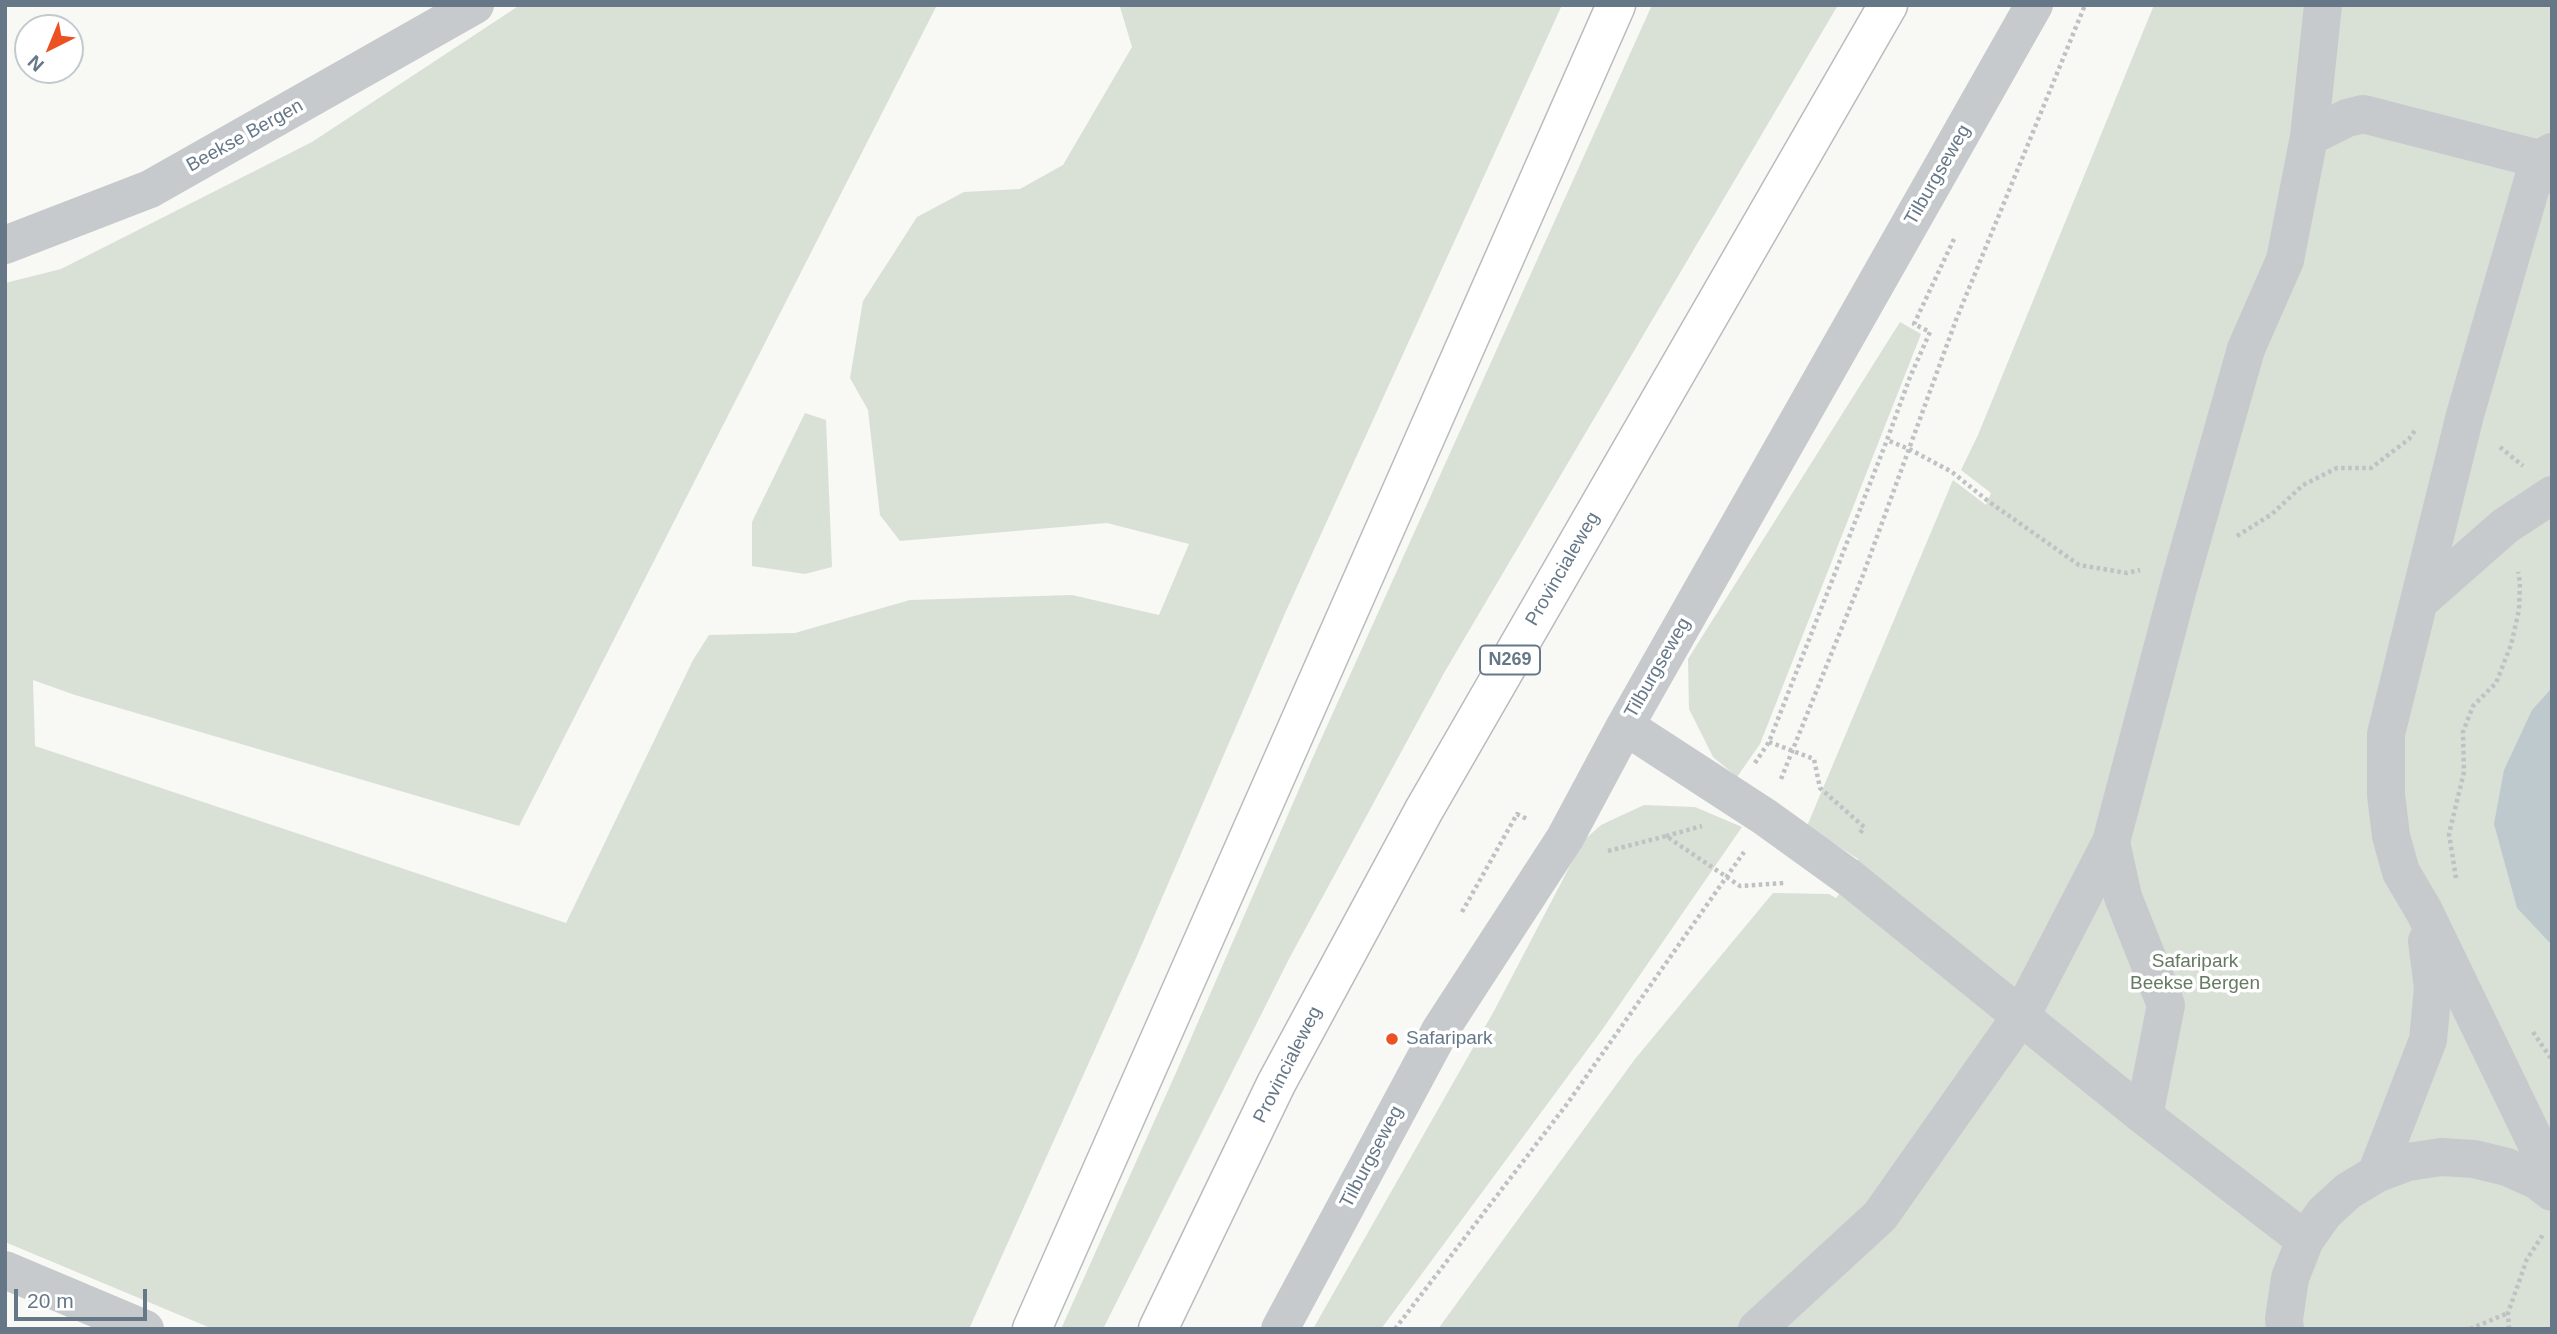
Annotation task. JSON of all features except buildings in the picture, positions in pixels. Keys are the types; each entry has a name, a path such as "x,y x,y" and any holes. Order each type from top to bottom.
{"highway":[{"path":"1032,1329 1616,5"},
{"name":"Provincialeweg","path":"1158,1329 1276,1084 1424,810 1888,5"}],"street":[{"name":"Beekse Bergen","path":"5,245 150,189 475,5"},
{"name":"Tilburgseweg","path":"1280,1329 1441,1029 1566,838 1625,726 2034,5"},
{"path":"1757,1329 1880,1216 2021,1016 2111,842 2175,599 2246,349 2285,260 2309,137 2323,5"},
{"path":"2309,137 2347,118 2363,114 2547,162 2465,415 2386,734 2386,795 2391,835 2401,872 2424,911 2552,1176"},
{"path":"2421,600 2505,526 2552,495"},
{"path":"1625,726 1765,817 1851,879 2144,1116 2305,1240"},
{"path":"2111,842 2123,897 2166,1004 2144,1116"},
{"path":"2376,1174 2428,1040 2433,988 2424,911"},
{"path":"2285,1329 2290,1278 2305,1240 2324,1213 2348,1191 2376,1174 2408,1162 2441,1157 2474,1158 2507,1167 2538,1181 2552,1192"},
{"path":"5,1270 145,1329"}],"path":[{"path":"1395,1329 1567,1104 1727,878 1765,817 1863,575 1956,320 2085,5"},
{"path":"1458,920 1517,814 1598,853 1716,822 1769,742 1910,377 1930,332 1914,324 1954,239"},
{"path":"1887,440 1909,449"},
{"path":"2458,886 2449,834 2465,772 2463,732 2473,706 2496,683 2511,645 2519,610 2520,582 2505,526"},
{"path":"1666,836 1740,886 1787,883"},
{"path":"2530,1029 2552,1060"},
{"path":"2509,1329 2508,1313 2527,1259 2546,1230"},
{"path":"2470,1329 2508,1313"}],"green space":[{"path":"520,5 937,5 519,826 75,695 33,680 35,746 566,923 693,660 709,635 795,633 910,600 1072,595 1159,615 1189,544 1107,523 900,541 880,515 868,410 850,378 863,301 917,217 964,192 1020,189 1063,165 1132,47 1120,7 1093,5 1562,5 1286,611 1136,958 969,1329 213,1329 5,1242 5,283 61,269 312,142"},
{"path":"1652,5 1838,5 1444,673 1290,957 1103,1329 1061,1329 1313,757"},
{"name":"Safaripark Beekse Bergen","path":"2154,5 2552,5 2552,1329 1438,1329 1635,1059 1773,893 1829,894 1836,898 1851,879 1858,859 1807,826 1953,480 1986,505 1991,493 1961,470 1978,435"},
{"path":"1900,322 1921,334 1760,744 1737,777 1713,757 1689,709 1688,659"},
{"path":"805,413 826,420 832,567 805,574 752,566 752,522"},
{"path":"1644,805 1695,807 1742,827 1602,1030 1381,1329 1313,1329 1494,1011 1583,841 1601,825"}],"shaded area":[{"path":"2552,688 2552,945 2517,908 2494,824 2504,770 2532,710"}],"place":[{"name":"Safaripark","path":"1392,1039"}]}
